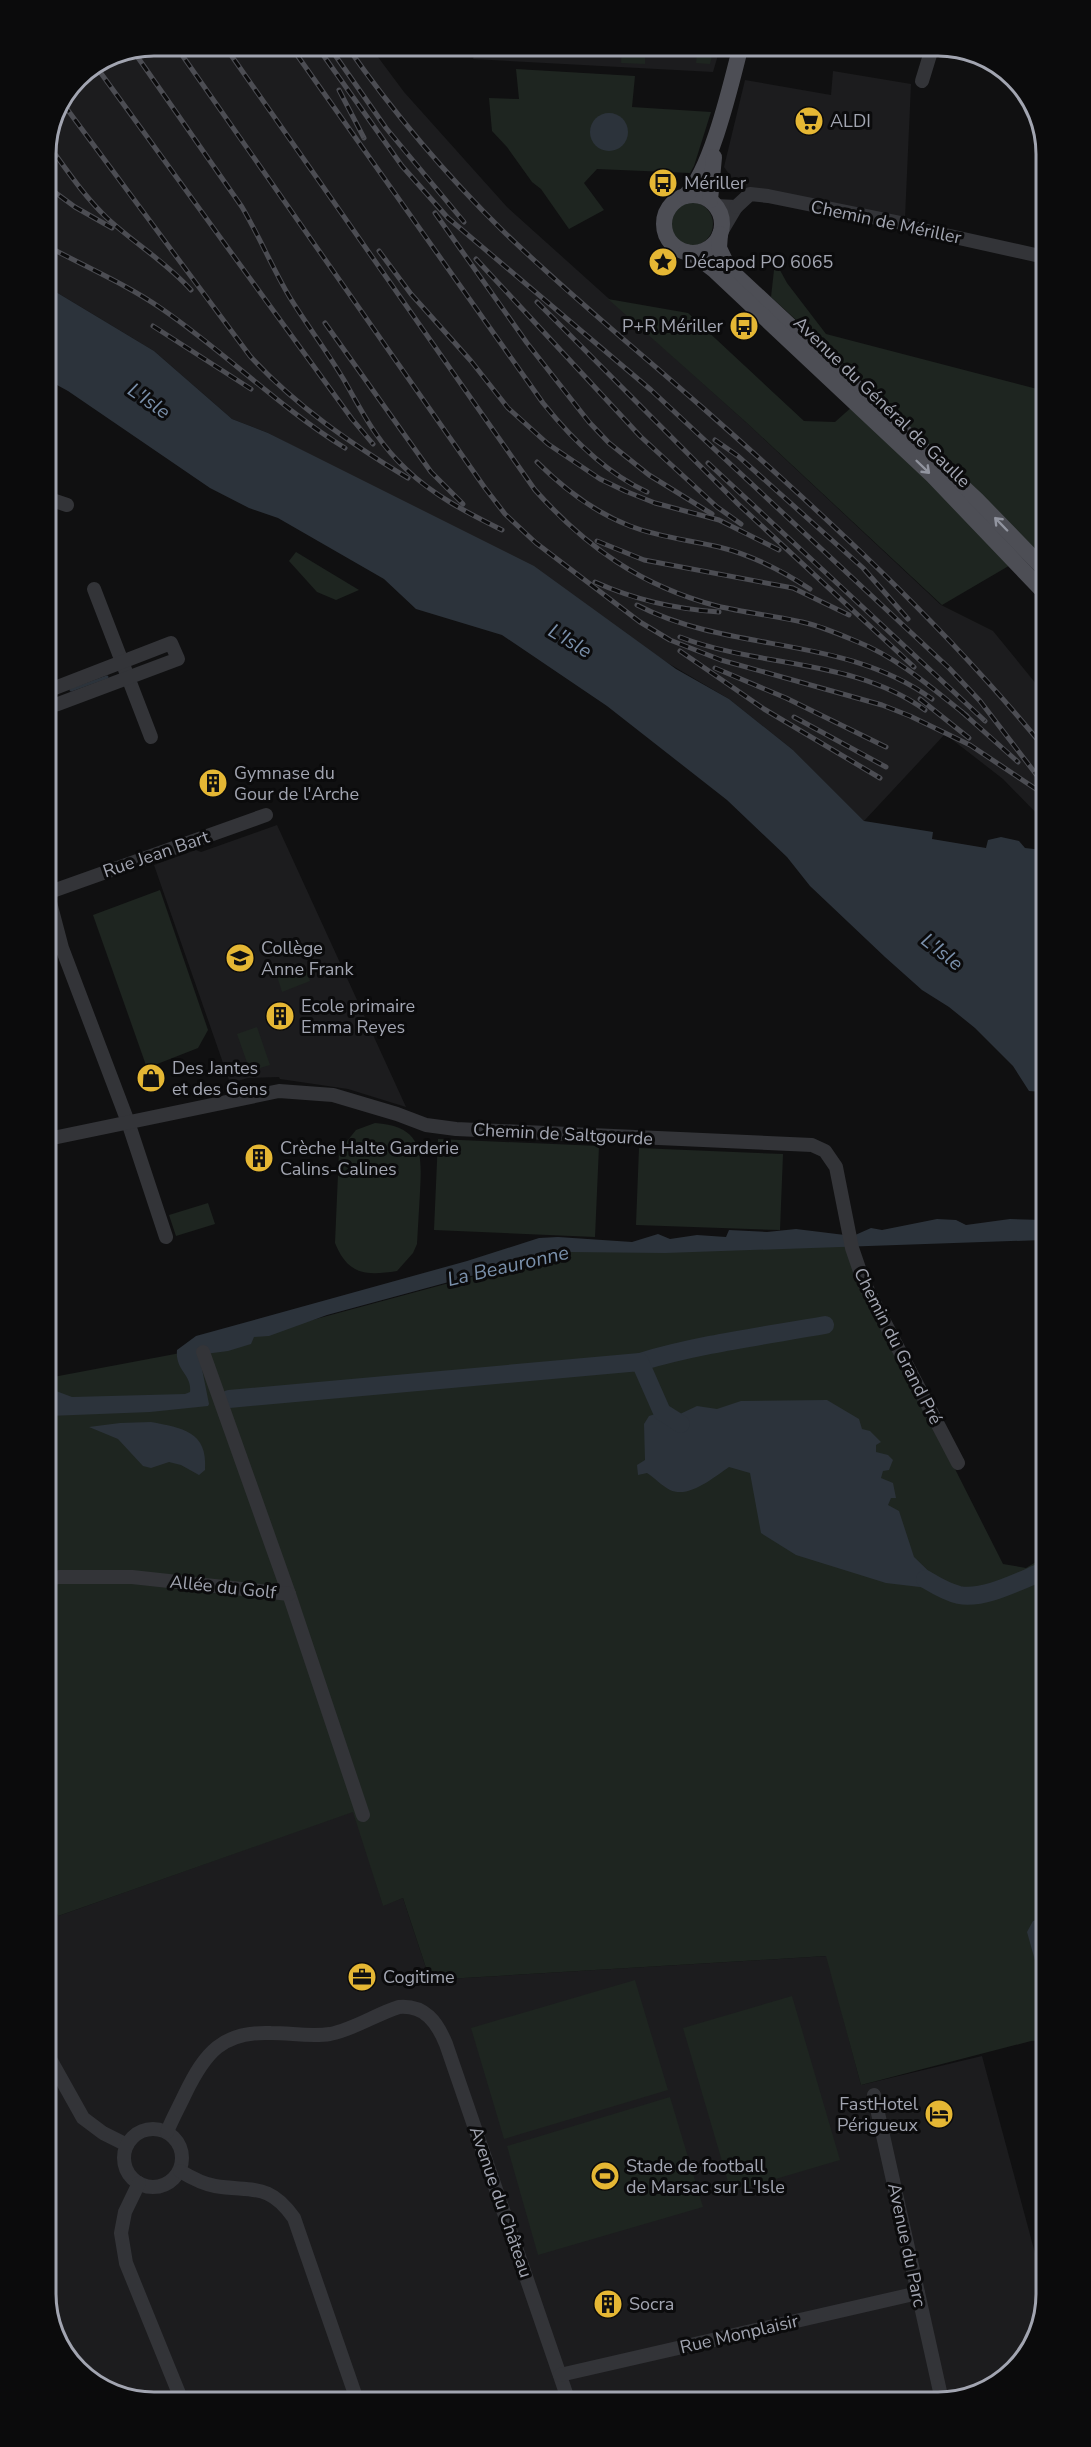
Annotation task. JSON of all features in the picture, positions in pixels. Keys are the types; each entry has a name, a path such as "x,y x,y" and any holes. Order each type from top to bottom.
{"main road":[{"name":"Avenue du Général de Gaulle","path":"738,56 718,126 699,176 685,196 669,207 664,222 666,237 671,243 696,256 714,270 925,469 1036,584"},
{"name":"Avenue du Général de Gaulle","path":"718,126 710,186 713,203 720,215 719,248 729,269 968,491 1036,561"},
{"path":"685,196 696,195 713,203"},
{"path":"686,252 706,250 720,234"}],"street":[{"path":"922,81 930,56"},
{"name":"Chemin de Mériller","path":"736,207 750,194 762,195 901,223 914,228 1036,255"},
{"path":"713,203 736,207 720,234"},
{"path":"56,501 67,505"},
{"path":"94,589 152,737"},
{"path":"56,687 171,643 178,659 56,704"},
{"path":"56,689 59,689 63,698 56,703"},
{"name":"Rue Jean Bart","path":"56,889 266,815"},
{"path":"56,926 62,948 128,1122 166,1237"},
{"name":"Chemin de Saltgourde","path":"56,1137 279,1091 333,1095 426,1125 456,1129 812,1145 825,1151 836,1167 852,1248"},
{"name":"Chemin du Grand Pré","path":"852,1248 864,1283 958,1463"},
{"path":"203,1352 289,1594"},
{"name":"Allée du Golf","path":"56,1577 132,1577 289,1594 363,1815"},
{"name":"Avenue du Château","path":"167,2132 204,2059 216,2046 232,2037 270,2032 318,2035 332,2033 399,2007 424,2011 433,2018 446,2044 566,2392"},
{"path":"56,2071 83,2118 103,2133 127,2145"},
{"name":"Avenue du Parc","path":"874,2095 940,2392"},
{"path":"149,2128 167,2132 174,2137 183,2153 180,2171 174,2179 157,2187 139,2183 127,2170 124,2162 127,2145 140,2132 149,2128"},
{"path":"180,2171 214,2186 261,2191 283,2203 294,2218 354,2391"},
{"path":"139,2183 125,2212 121,2233 126,2263 178,2391"},
{"name":"Rue Monplaisir","path":"560,2375 918,2292"}],"shaded area":[{"path":"377,56 404,92 507,207 748,424 941,605 993,631 1036,684 1036,813 1003,779 945,734 864,821 793,750 729,699 350,476 268,433 232,419 154,351 56,292 57,134 72,99 84,84 99,72 134,57"},
{"path":"474,56 718,56 713,72 473,59"},
{"path":"621,56 645,56 645,64 621,63"},
{"path":"697,56 712,56 710,64 696,63"},
{"path":"516,69 635,76 632,107 711,112 694,166 690,173 597,169 584,183 604,210 569,229 541,189 532,182 507,147 492,131 489,98 519,99"},
{"path":"833,71 911,84 905,218 739,188 724,167 745,80 831,95"},
{"path":"691,202 706,209 713,224 706,239 691,246 676,239 669,224 676,209"},
{"path":"775,261 787,283 826,334 1036,389 1036,550 942,605 748,424 608,299 688,313 804,421 835,422 872,389 771,297"},
{"path":"296,552 359,590 336,600 317,592 289,561"},
{"path":"277,825 406,1107 348,1089 279,1077 248,1078 230,1083 154,865 196,850 201,852"},
{"path":"160,890 208,1030 198,1048 147,1068 93,915"},
{"path":"303,963 310,981 282,992 276,973"},
{"path":"257,1027 270,1065 250,1071 237,1034"},
{"path":"375,1123 391,1125 411,1136 416,1144 421,1165 420,1192 417,1244 413,1253 397,1271 367,1273 359,1271 346,1262 335,1243 339,1151 356,1130"},
{"path":"438,1139 599,1146 595,1237 434,1230"},
{"path":"639,1148 783,1154 780,1230 636,1225"},
{"path":"208,1203 215,1224 176,1236 169,1215"},
{"path":"846,1244 862,1285 1003,1564 1026,1568 1036,1562 1036,2041 861,2085 826,1956 430,1980 403,1898 383,1906 353,1812 58,1916 56,1911 56,1376 212,1347 564,1252"},
{"path":"354,1811 383,1905 403,1898 430,1980 827,1956 861,2085 982,2056 1036,2257 1034,2313 1025,2337 1007,2363 997,2371 969,2386 938,2392 147,2391 116,2384 84,2363 69,2342 57,2313 56,1911 58,1916"},
{"path":"635,1980 668,2090 504,2139 471,2028"},
{"path":"792,1996 840,2160 731,2192 683,2028"},
{"name":"Stade de football de Marsac sur L'Isle","path":"670,2097 703,2207 538,2255 507,2146"}],"water":[{"path":"609,113 623,118 628,132 623,146 609,151 595,146 590,132 595,118"},
{"name":"L'Isle","path":"56,292 154,351 232,419 268,433 534,566 676,669 729,699 793,750 864,821 933,832 932,839 986,848 988,840 1001,837 1019,841 1025,848 1036,849 1036,1092 1029,1091 1013,1066 975,1028 949,1007 922,990 885,957 810,886 787,857 727,800 607,706 502,635 416,609 384,579 278,518 249,508 210,488 56,384"},
{"path":"937,1219 956,1220 966,1225 1010,1219 1036,1220 1036,1240 665,1253 569,1252 327,1315 269,1336 254,1337 251,1344 228,1351 205,1354 201,1364 208,1406 150,1412 56,1416 56,1391 72,1397 190,1392 189,1381 178,1363 177,1350 196,1336 467,1261 539,1238 558,1237 632,1242 658,1234 670,1239 697,1235 726,1237 729,1230 767,1232 796,1229 853,1236 871,1228 882,1230"},
{"path":"827,1400 859,1419 862,1429 870,1431 881,1442 876,1445 876,1452 888,1455 893,1460 889,1470 883,1471 881,1478 893,1483 896,1498 891,1498 888,1505 899,1511 914,1557 943,1585 945,1590 886,1583 796,1555 761,1533 750,1473 729,1467 701,1486 685,1492 670,1490 647,1473 638,1475 637,1465 645,1460 644,1424 649,1416 662,1412 680,1414 697,1406 717,1409 741,1401"},
{"path":"151,1422 182,1430 197,1439 205,1457 205,1470 199,1475 181,1465 169,1462 151,1468 143,1466 118,1439 89,1427"},
{"path":"1036,1920 1036,1964 1027,1932 1033,1921"}],"waterway":[{"path":"71,690 107,677"},
{"name":"La Beauronne","path":"640,1362 709,1345 825,1325"},
{"name":"La Beauronne","path":"229,1399 640,1362 662,1412 681,1424"},
{"name":"La Beauronne","path":"925,1579 950,1592 969,1596 991,1592 1036,1574"}],"railway":[{"path":"183,56 485,488 505,514 536,543 640,622 670,640 721,660 882,705 910,716 970,745 1036,789"},
{"path":"232,56 535,490 574,529 639,576 689,598 739,611 812,625 873,649 915,675 967,716"},
{"path":"298,56 543,403 590,454 617,475 647,492"},
{"path":"324,56 402,166 448,218 651,390 949,668 980,701 1036,774"},
{"path":"336,56 386,128 464,222"},
{"path":"354,56 420,142 503,231 837,529 963,655 1036,738"},
{"path":"137,57 242,207 289,296 337,369 371,427 387,448 428,488 502,530"},
{"path":"100,72 352,419 373,444"},
{"path":"339,90 364,138"},
{"path":"67,109 250,356 324,423 408,478"},
{"path":"56,155 99,210 171,270 191,290"},
{"path":"56,193 112,228"},
{"path":"435,213 527,343 589,422 609,443 649,475 712,514"},
{"path":"56,251 119,283 162,309 298,415 345,448"},
{"path":"379,251 411,294 471,361 508,408 548,444 600,479 625,491 655,503 719,520 779,550"},
{"path":"476,259 640,436 717,507 741,524"},
{"path":"537,302 738,504 914,667"},
{"path":"325,323 431,472 463,504"},
{"path":"153,326 251,389"},
{"path":"715,440 738,456 863,568 908,619"},
{"path":"537,462 580,499 604,514 652,533 743,554 777,569 810,589"},
{"path":"708,463 985,721"},
{"path":"597,541 644,560 793,588 849,615"},
{"path":"595,582 656,603 719,612"},
{"path":"637,605 673,620 711,631 824,654 861,664 897,678 932,699"},
{"path":"680,637 711,647 837,672 868,681 897,693 925,710"},
{"path":"680,651 764,709 880,778"},
{"path":"715,668 786,698 886,747"},
{"path":"920,699 969,738"},
{"path":"962,712 1018,762"},
{"path":"794,717 886,767"}],"place":[{"name":"ALDI","path":"809,121"},
{"name":"Mériller","path":"663,183"},
{"name":"Décapod PO 6065","path":"663,262"},
{"name":"P+R Mériller","path":"744,326"},
{"name":"Gymnase du Gour de l'Arche","path":"213,783"},
{"name":"Collège Anne Frank","path":"240,958"},
{"name":"Ecole primaire Emma Reyes","path":"280,1016"},
{"name":"Des Jantes et des Gens","path":"151,1078"},
{"name":"Crèche Halte Garderie Calins-Calines","path":"259,1158"},
{"name":"Cogitime","path":"362,1977"},
{"name":"FastHotel Périgueux","path":"939,2114"},
{"name":"Stade de football de Marsac sur L'Isle","path":"605,2176"},
{"name":"Socra","path":"608,2304"}]}
